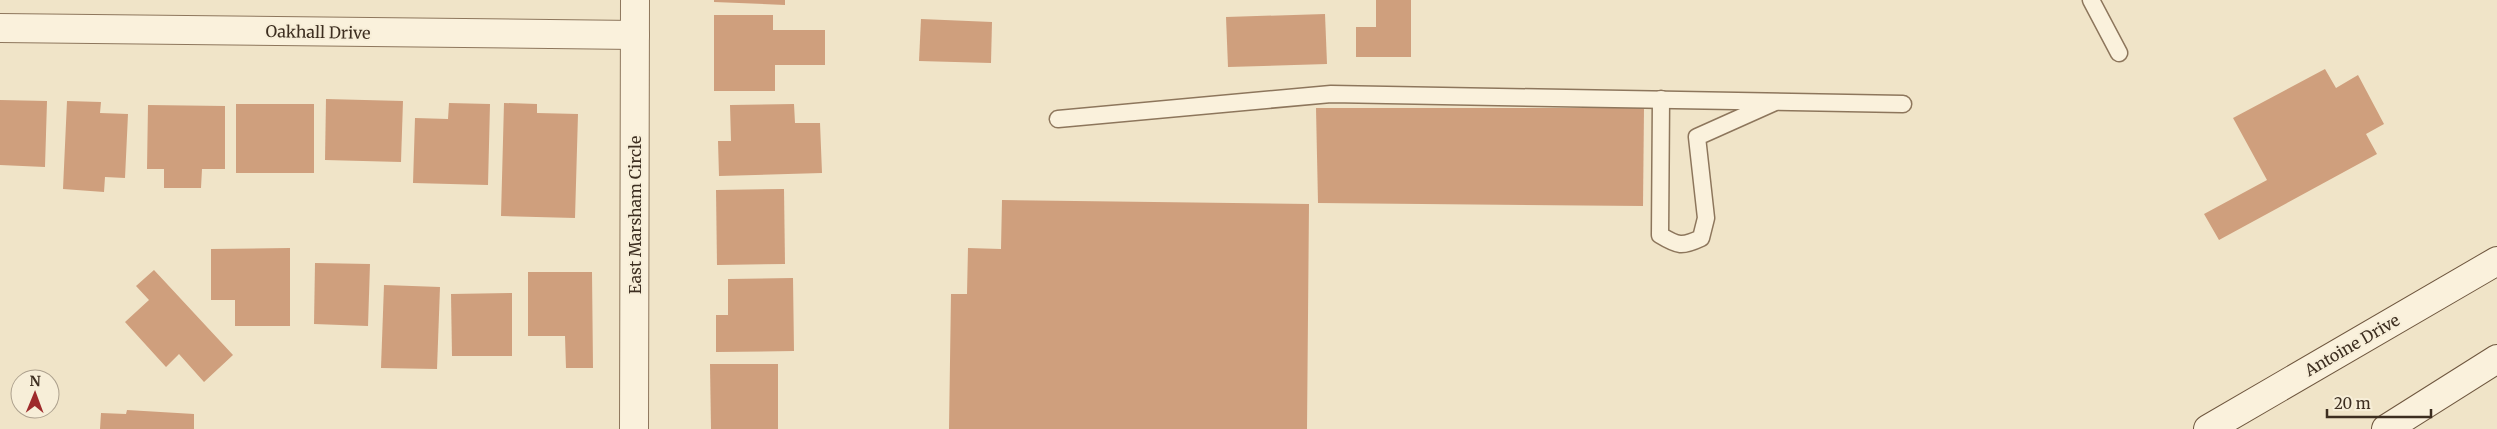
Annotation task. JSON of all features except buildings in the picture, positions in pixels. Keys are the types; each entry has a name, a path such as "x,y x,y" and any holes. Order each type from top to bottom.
{"street":[{"name":"East Marsham Circle","path":"634,429 635,0"},
{"name":"Oakhall Drive","path":"0,28 635,35"},
{"name":"Antoine Drive","path":"2208,429 2497,261"},
{"path":"2386,429 2497,359"}],"lane":[{"path":"2091,0 2119,53"},
{"path":"1058,119 1331,94 1903,104"},
{"path":"1661,99 1660,235 1676,245 1689,244 1702,238 1706,218 1697,137 1777,101"}]}
